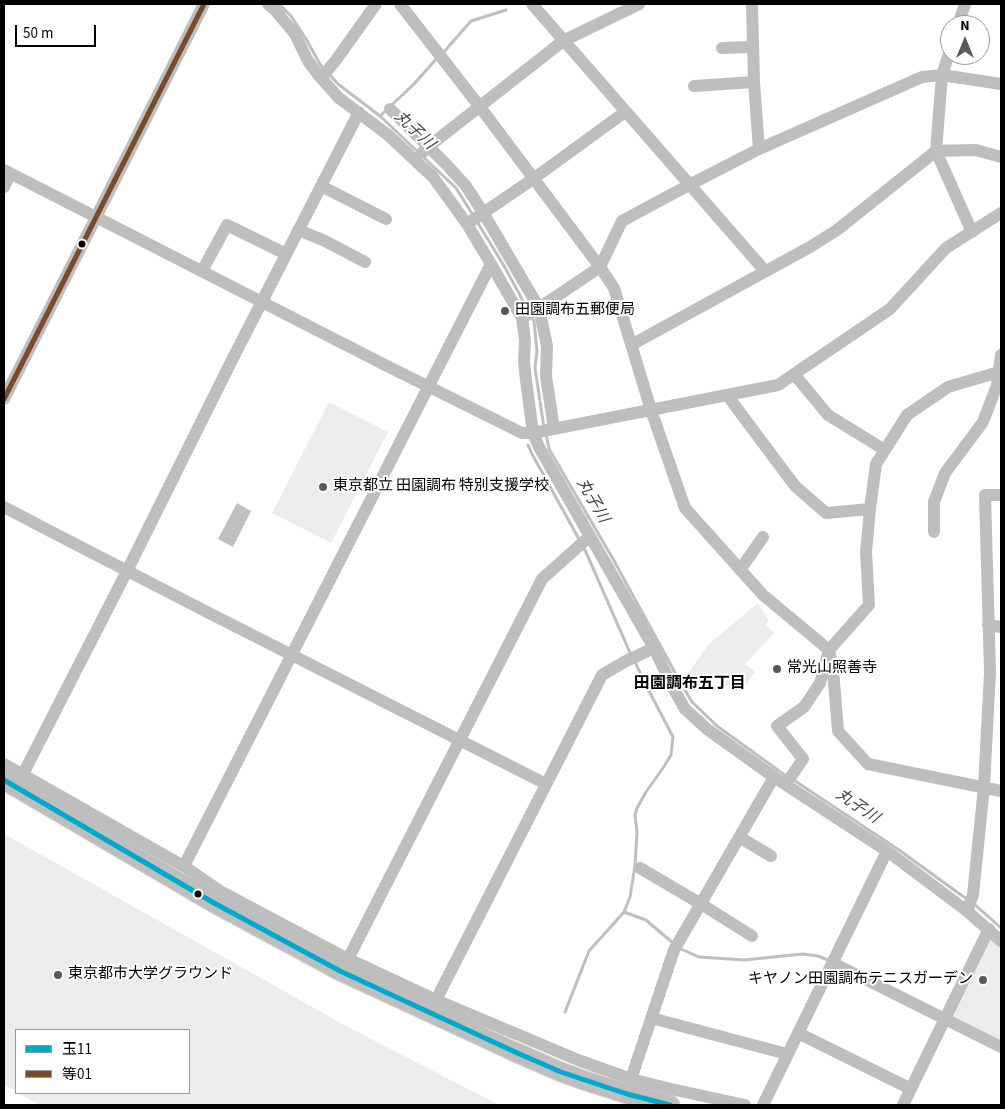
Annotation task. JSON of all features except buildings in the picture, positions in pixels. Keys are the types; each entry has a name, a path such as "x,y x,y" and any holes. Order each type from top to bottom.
{"main road":[{"path":"4,780 217,897 340,970 515,1052 583,1080 670,1105"}],"street":[{"path":"4,399 204,4"},
{"path":"268,4 295,34 308,62 339,98 388,135 433,177 467,224 492,264 522,318 525,340 524,362 533,432 539,447 586,540 654,648 669,681 685,709 707,729 774,776 969,906 1001,940"},
{"path":"320,78 336,60 376,4"},
{"path":"400,4 480,107 614,288 651,410 685,508 763,595 829,650 833,670 838,731 868,764 1001,791"},
{"path":"532,4 765,271"},
{"path":"416,160 428,147 564,41 638,4"},
{"path":"752,4 754,82 759,150"},
{"path":"722,48 753,47"},
{"path":"946,65 942,76 936,151 972,232"},
{"path":"522,318 600,267 622,221 759,150 922,77 942,76 1001,84"},
{"path":"694,86 754,82"},
{"path":"390,109 466,186 539,308 547,346 546,376 554,429"},
{"path":"22,776 359,112"},
{"path":"467,224 484,214 625,112"},
{"path":"631,345 837,230 936,151 976,150 1001,157"},
{"path":"4,186 7,172 262,303 522,433 554,429 778,385 890,309 946,248 1001,212"},
{"path":"321,186 386,219"},
{"path":"202,271 227,225 286,254"},
{"path":"298,230 323,240 365,262"},
{"path":"185,867 291,654 492,264"},
{"path":"934,532 934,502 945,473 983,422 997,385 1001,355"},
{"path":"786,784 803,760 777,726 804,707 820,683 829,650 868,605 866,552 876,464 907,416 948,387 1000,373"},
{"path":"794,374 828,415 885,450"},
{"path":"727,395 795,486 826,513 870,509"},
{"path":"969,906 984,788 990,672 995,626 985,495 1001,494"},
{"path":"4,507 546,784"},
{"path":"740,570 764,537"},
{"path":"348,959 542,579 586,540"},
{"path":"436,1000 602,675 654,648"},
{"path":"4,764 22,776 185,867 217,897 436,1000 578,1060 631,1079 745,1105"},
{"path":"631,1079 676,945 774,776"},
{"path":"739,837 771,856"},
{"path":"763,1105 887,851"},
{"path":"640,868 752,936"},
{"path":"903,1105 989,929"},
{"path":"833,963 1001,1047"},
{"path":"651,1018 787,1054"},
{"path":"798,1033 911,1089"}],"shaded area":[{"path":"329,402 388,432 331,543 272,513"},
{"path":"237,503 251,511 233,547 218,539"},
{"path":"758,603 769,621 766,625 774,633 745,664 755,672 742,690 738,688 736,692 705,671 698,679 688,673 709,644"},
{"path":"4,834 348,1027 499,1105 40,1105 20,1094 190,1094 190,1029 15,1029 15,1091 4,1084"},
{"name":"キヤノン田園調布テニスガーデン","path":"989,932 1001,943 1001,1043 947,1017"}],"waterway":[{"name":"丸子川","path":"279,4 291,16 324,69"},
{"path":"443,53 471,21 506,10"},
{"path":"380,116 414,84 438,57"},
{"name":"丸子川","path":"328,73 338,84 380,116 456,188 473,215"},
{"name":"丸子川","path":"476,220 528,310"},
{"name":"丸子川","path":"531,316 534,321 537,351 535,368 544,428"},
{"name":"丸子川","path":"546,434 549,449 613,559 692,702 717,726 786,776"},
{"path":"528,445 580,541"},
{"path":"583,546 631,655"},
{"path":"634,660 648,689"},
{"path":"565,1012 589,951 624,912 630,897 635,866 637,832 635,815 646,792 671,755 673,737 648,689 667,682"},
{"name":"丸子川","path":"792,779 899,850 968,900"},
{"name":"丸子川","path":"973,903 1001,928"},
{"path":"624,912 646,920 673,943"},
{"path":"678,947 699,957 744,960 803,954 818,956 828,960"}],"transit line":[{"name":"等01","path":"4,399 204,4"},
{"name":"玉11","path":"4,780 214,903 340,971 561,1072 627,1094 670,1105"}],"place":[{"name":"田園調布五郵便局","path":"505,311"},
{"name":"東京都立 田園調布 特別支援学校","path":"323,487"},
{"name":"常光山照善寺","path":"777,669"},
{"name":"東京都市大学グラウンド","path":"58,975"},
{"name":"キヤノン田園調布テニスガーデン","path":"983,980"}],"district":[{"name":"田園調布五丁目","path":"690,684"}]}
